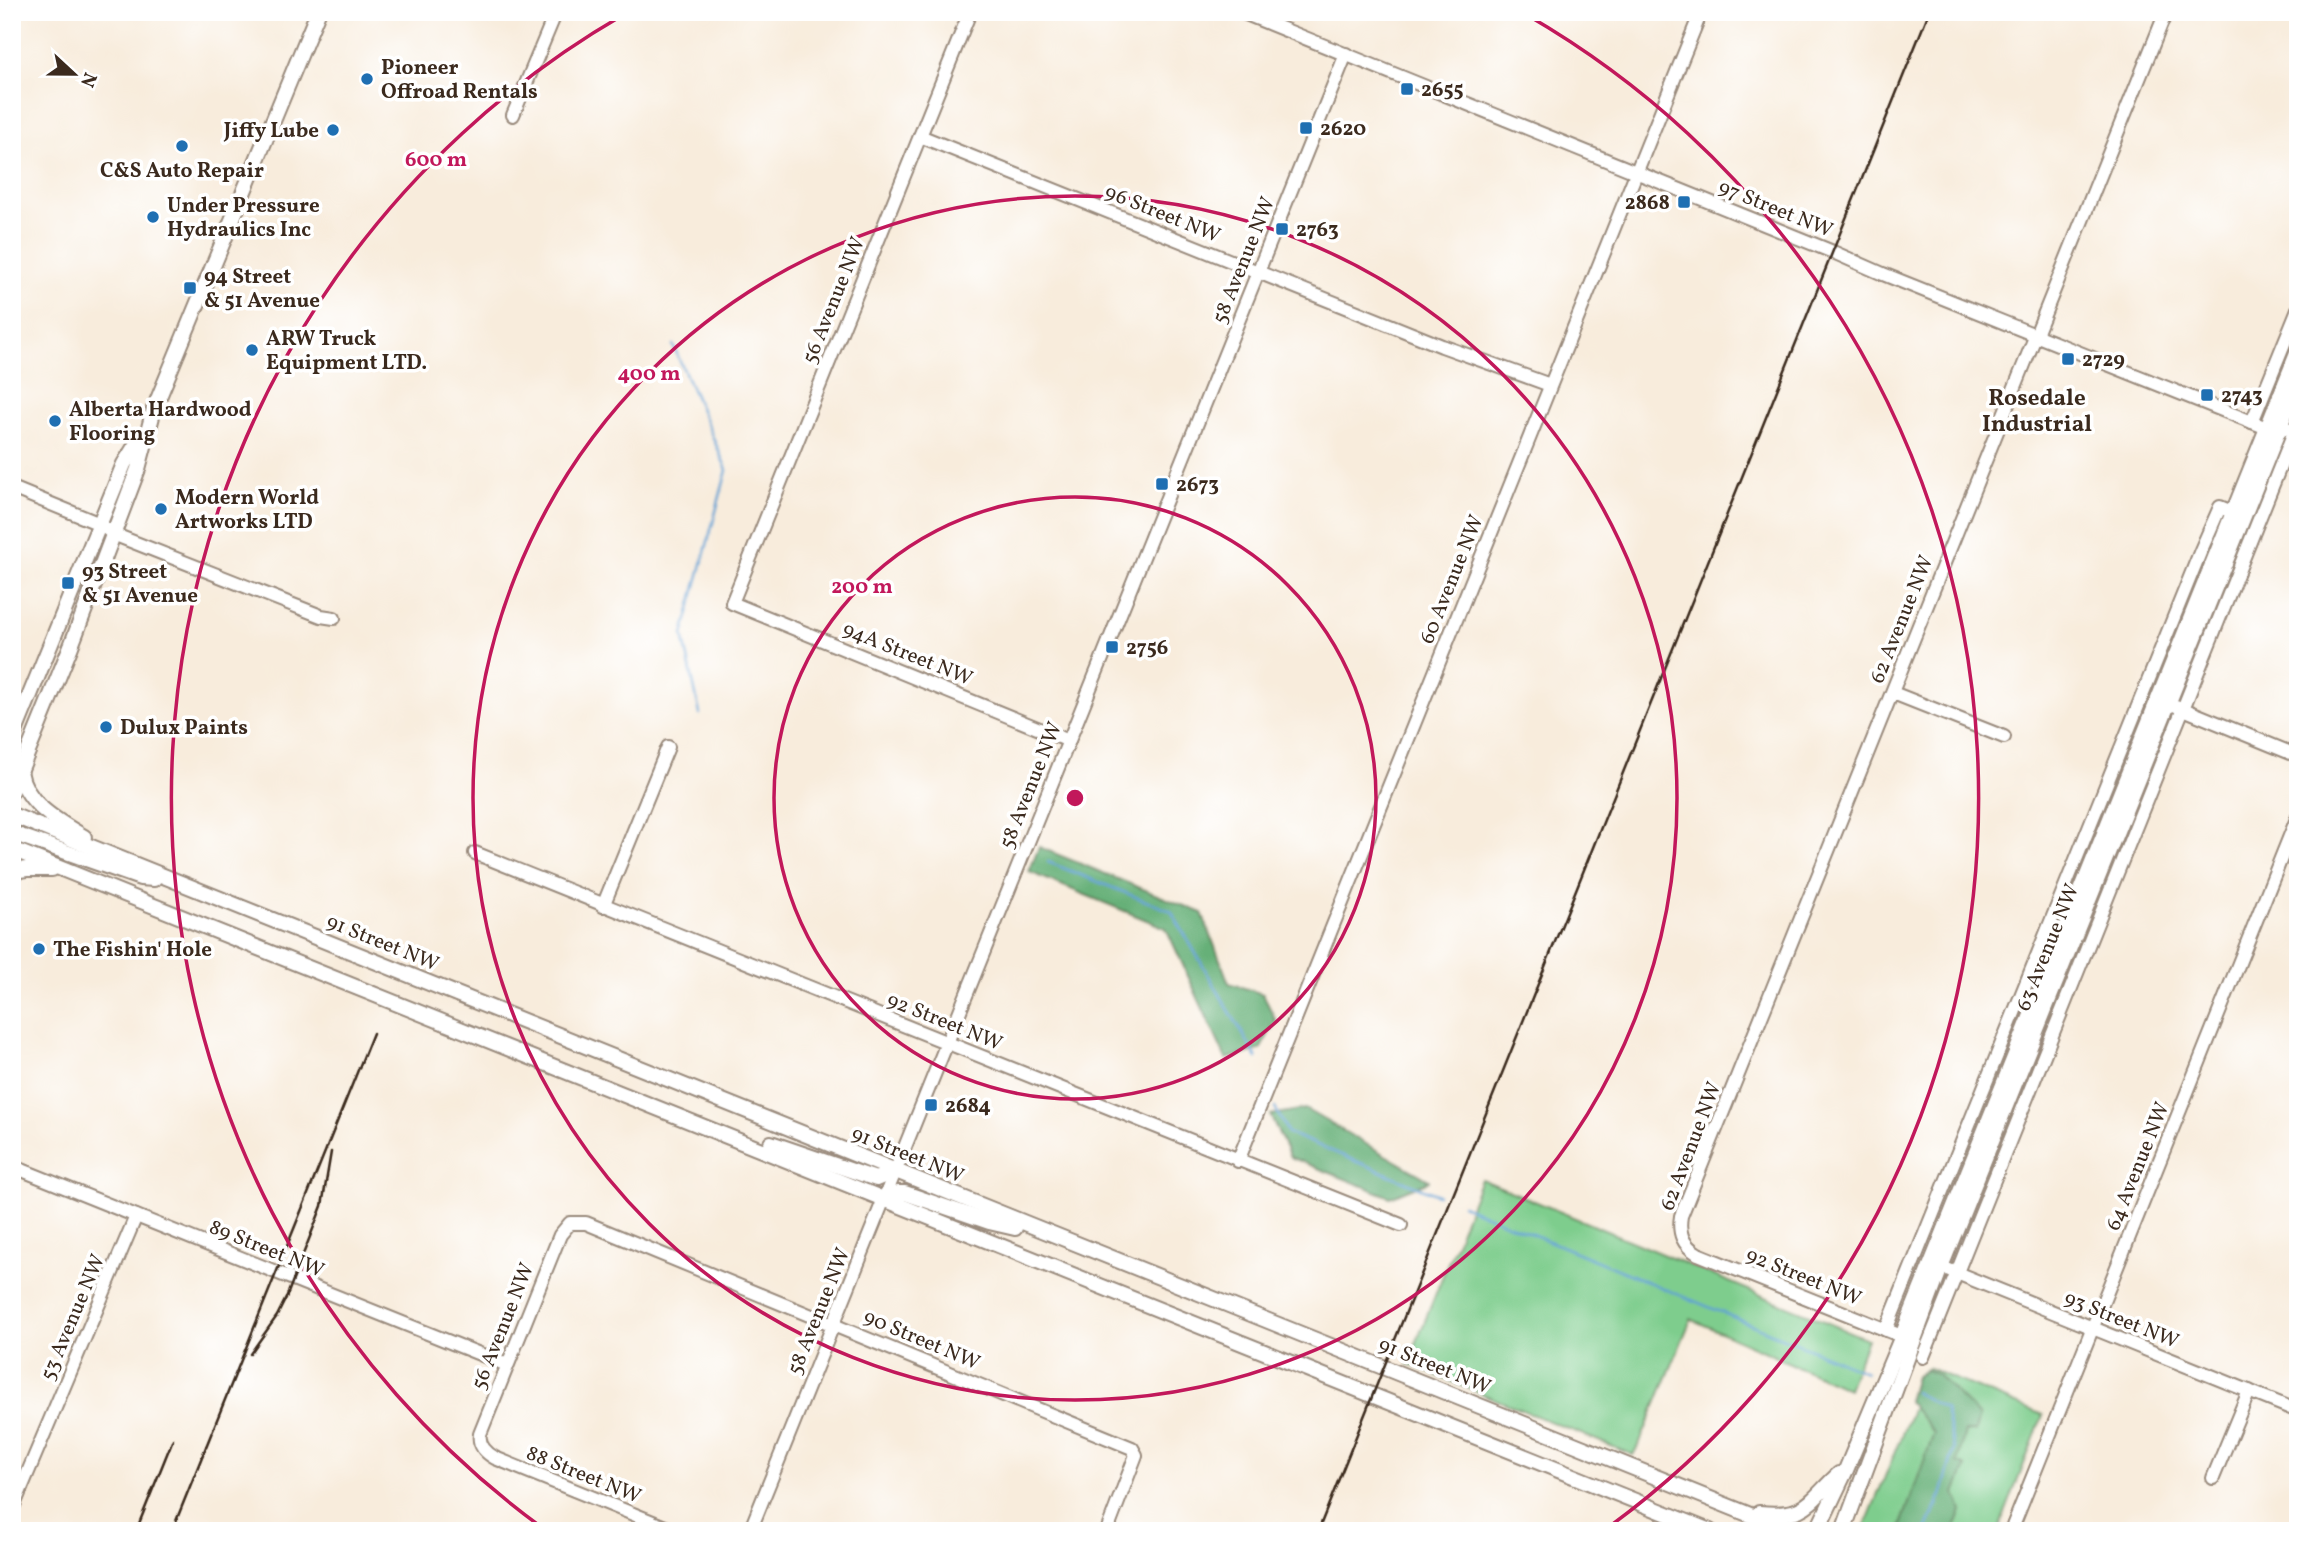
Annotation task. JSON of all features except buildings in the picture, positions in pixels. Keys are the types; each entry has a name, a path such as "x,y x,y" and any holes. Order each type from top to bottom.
{"main road":[{"path":"12,739 124,464 148,424 318,12"},
{"name":"63 Avenue NW","path":"1817,1531 1907,1338 2273,428 2298,351"},
{"name":"63 Avenue NW","path":"2163,701 2232,512 2298,382"},
{"path":"12,791 71,646 138,469 148,424"},
{"path":"12,721 35,684"},
{"path":"20,771 26,790 46,812 118,859"},
{"name":"91 Street NW","path":"12,815 1790,1531"},
{"path":"12,833 140,878 170,879"},
{"path":"12,849 1710,1531"},
{"path":"12,871 60,869"},
{"path":"727,1135 755,1138 876,1179 895,1171"},
{"path":"884,1199 905,1193 989,1222 1065,1240"},
{"name":"63 Avenue NW","path":"1843,1531 1907,1338"},
{"path":"1744,1512 1773,1514 1799,1511 1811,1504 1846,1470"}],"street":[{"path":"513,115 556,12"},
{"name":"56 Avenue NW","path":"732,603 970,12"},
{"name":"97 Street NW","path":"1241,12 2252,422 2273,428 2297,427"},
{"name":"60 Avenue NW","path":"1238,1161 1701,12"},
{"name":"62 Avenue NW","path":"1684,1242 1679,1226 1681,1216 2166,12"},
{"name":"58 Avenue NW","path":"750,1531 1346,54"},
{"name":"96 Street NW","path":"920,136 1442,346 1550,385"},
{"path":"2252,422 2298,309"},
{"name":"63 Avenue NW","path":"1923,1357 2297,427"},
{"path":"12,488 100,524 113,534 321,616 334,618"},
{"name":"63 Avenue NW","path":"1886,1330 2220,507 2232,512"},
{"name":"94A Street NW","path":"732,603 1069,741"},
{"path":"1892,693 2004,737"},
{"path":"2143,693 2298,756"},
{"path":"603,906 668,747"},
{"name":"64 Avenue NW","path":"2011,1531 2298,816"},
{"name":"92 Street NW","path":"475,853 1401,1225"},
{"name":"89 Street NW","path":"12,1166 507,1365"},
{"name":"53 Avenue NW","path":"12,1510 135,1216"},
{"name":"56 Avenue NW","path":"482,1448 480,1434 560,1235 570,1223"},
{"name":"90 Street NW","path":"570,1223 586,1223 1132,1448 1136,1455 1107,1531"},
{"name":"92 Street NW","path":"1684,1242 1698,1254 1907,1338"},
{"name":"93 Street NW","path":"1936,1265 2298,1411"},
{"path":"2213,1478 2249,1391"},
{"name":"88 Street NW","path":"482,1448 495,1458 675,1531"}],"green space":[{"path":"1039,847 1202,913 1229,983 1263,994 1276,1021 1260,1050 1226,1059 1166,928 1029,872"},
{"path":"1305,1109 1429,1181 1390,1197 1290,1157 1270,1115"},
{"path":"1481,1179 1867,1339 1848,1389 1691,1319 1633,1455 1408,1364"},
{"path":"1928,1368 2043,1415 1998,1531 1863,1531 1913,1407 1908,1401 1915,1377"},
{"path":"1926,1370 1938,1375 1979,1416 1975,1432 1965,1432 1957,1463 1966,1467 1955,1493 1962,1511 1953,1531 1899,1531 1934,1433 1908,1401 1915,1377"}],"waterway":[{"path":"673,345 727,470 683,635 700,714"},
{"path":"1048,862 1171,911 1257,1058"},
{"path":"1275,1108 1288,1133 1438,1195"},
{"path":"1462,1205 1866,1372"},
{"path":"1914,1392 1945,1409 1954,1449 1942,1493 1926,1531"}],"railway":[{"path":"1318,1531 1929,12"},
{"path":"172,1531 373,1033"},
{"path":"250,1354 277,1316 286,1298 322,1206 331,1152"},
{"path":"136,1531 173,1439"}],"place":[{"name":"Pioneer Offroad Rentals","path":"367,79"},
{"name":"2655","path":"1407,89"},
{"name":"2620","path":"1306,128"},
{"name":"Jiffy Lube","path":"333,130"},
{"name":"C&S Auto Repair","path":"182,146"},
{"name":"2868","path":"1684,202"},
{"name":"Under Pressure Hydraulics Inc","path":"153,217"},
{"name":"2763","path":"1282,229"},
{"name":"94 Street & 51 Avenue","path":"190,288"},
{"name":"ARW Truck Equipment LTD.","path":"252,350"},
{"name":"2729","path":"2068,359"},
{"name":"2743","path":"2207,395"},
{"name":"Alberta Hardwood Flooring","path":"55,421"},
{"name":"2673","path":"1162,484"},
{"name":"Modern World Artworks LTD","path":"161,509"},
{"name":"93 Street & 51 Avenue","path":"68,583"},
{"name":"2756","path":"1112,647"},
{"name":"Dulux Paints","path":"106,727"},
{"name":"The Fishin' Hole","path":"39,949"},
{"name":"2684","path":"931,1105"}],"district":[{"name":"Rosedale Industrial","path":"2037,410"}]}
